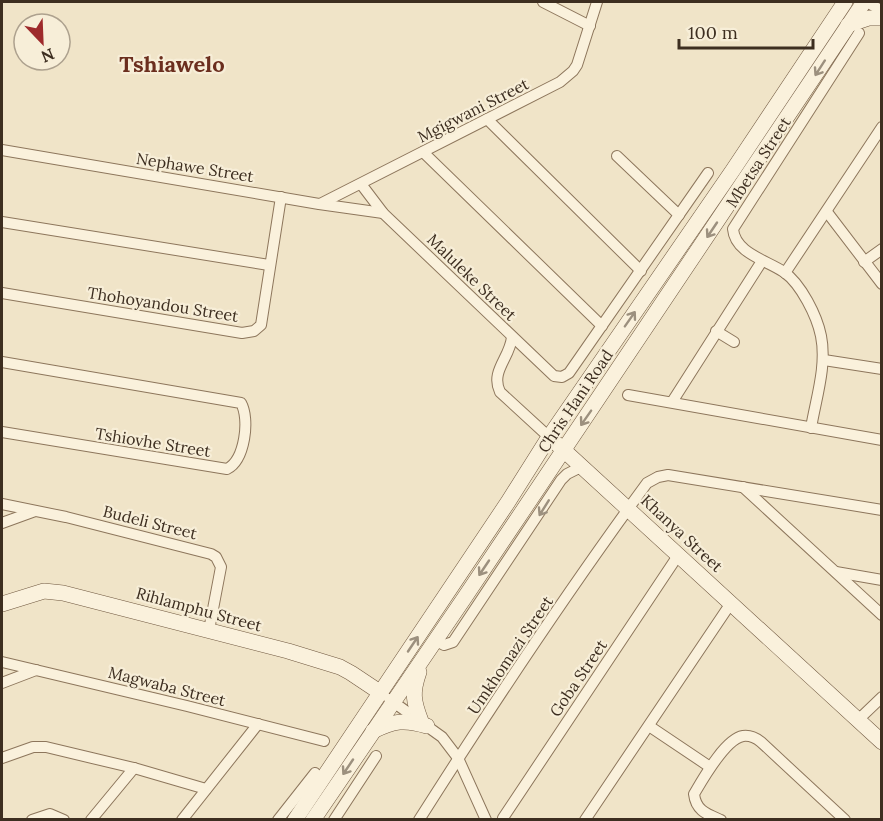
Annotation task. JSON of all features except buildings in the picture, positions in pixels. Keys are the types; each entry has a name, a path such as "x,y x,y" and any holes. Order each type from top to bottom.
{"main road":[{"path":"805,62 828,16 832,2"},
{"name":"Chris Hani Road","path":"313,819 372,732 387,697 549,437 733,170 845,2"},
{"name":"Chris Hani Road","path":"295,819 387,697 431,645 698,252 853,29 866,2"},
{"path":"853,29 869,18 882,18"},
{"name":"Khanya Street","path":"549,437 882,742"},
{"name":"Rihlamphu Street","path":"2,604 24,596 52,591 209,630 340,667 387,697"},
{"path":"424,723 416,709 413,688 431,645"},
{"path":"372,732 396,722 424,723"}],"street":[{"path":"543,2 590,26"},
{"name":"Mgigwani Street","path":"319,204 548,88 568,75 577,65 597,2"},
{"path":"866,2 882,11"},
{"name":"Mbetsa Street","path":"811,428 824,360 817,320 805,298 785,273 762,261 738,244 733,229 853,29"},
{"path":"487,119 642,271"},
{"path":"785,273 882,127"},
{"name":"Nephawe Street","path":"2,150 383,213"},
{"path":"423,152 602,326 708,173"},
{"path":"617,156 680,215"},
{"name":"Maluleke Street","path":"361,184 383,213 554,376 562,377 569,373 602,326"},
{"name":"Thohoyandou Street","path":"2,293 250,332 261,324 281,197"},
{"path":"827,212 882,285"},
{"path":"2,222 269,265"},
{"path":"864,262 882,249"},
{"path":"672,402 762,261"},
{"path":"716,331 734,342"},
{"name":"Khanya Street","path":"512,337 510,350 497,371 498,387 549,437"},
{"path":"824,360 882,369"},
{"name":"Tshiovhe Street","path":"2,362 241,403 246,420 240,456 234,465 227,469 2,432"},
{"path":"628,395 882,440"},
{"path":"431,645 453,642 561,480 567,474 583,466"},
{"name":"Umkhomazi Street","path":"419,819 458,758 647,483 663,475 881,507"},
{"path":"742,487 882,615"},
{"name":"Budeli Street","path":"2,504 37,510 203,551 216,557 221,567 209,630"},
{"path":"2,523 37,510"},
{"name":"Goba Street","path":"505,819 679,554"},
{"path":"836,572 882,580"},
{"path":"585,819 731,603"},
{"name":"Magwaba Street","path":"2,662 324,741"},
{"path":"2,683 36,670"},
{"path":"387,697 442,737 458,758 486,819"},
{"path":"858,720 882,697"},
{"path":"182,819 258,724"},
{"path":"649,726 710,767"},
{"path":"721,819 698,807 694,794 710,767 740,737 745,735 755,738 845,819"},
{"path":"2,758 33,747 46,747 134,768 206,789"},
{"path":"334,819 376,756"},
{"path":"91,819 134,768"},
{"path":"278,819 315,773"},
{"path":"481,808 505,819"},
{"path":"32,819 50,814 64,819"}],"district":[{"name":"Tshiawelo","path":"172,64"}]}
